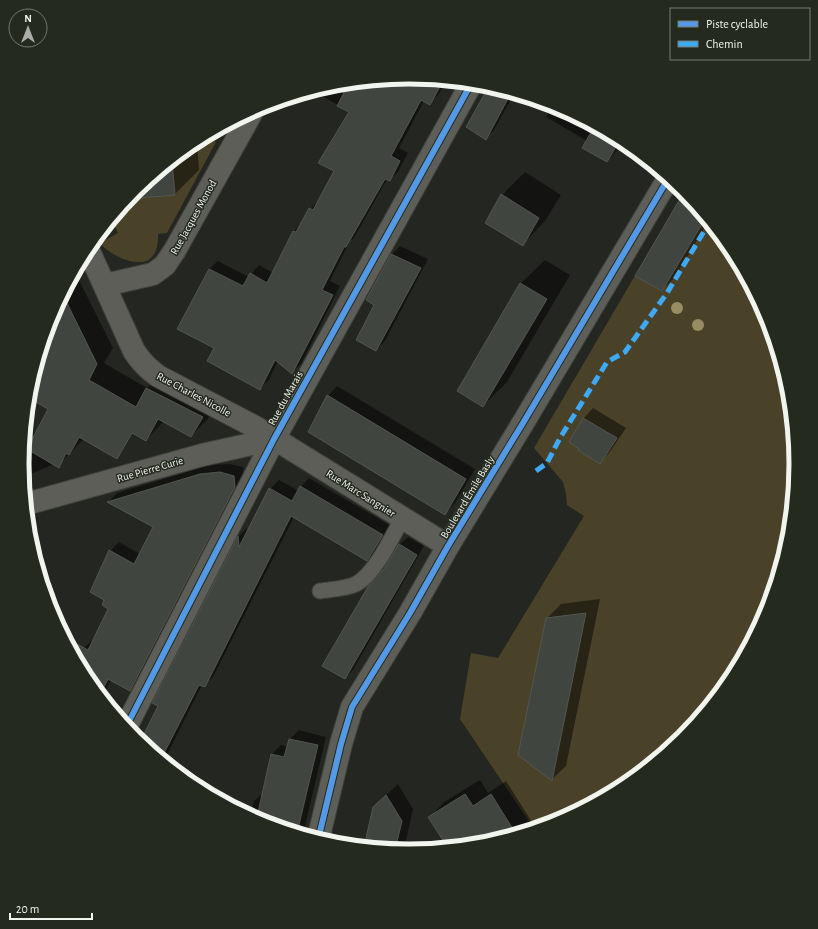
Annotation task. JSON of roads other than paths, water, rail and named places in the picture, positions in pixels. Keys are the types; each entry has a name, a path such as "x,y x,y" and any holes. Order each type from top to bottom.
{"street":[{"name":"Rue du Marais","path":"129,721 274,439 468,89"},
{"name":"Rue Jacques Monod","path":"105,285 153,274 165,265 179,243 247,121"},
{"name":"Boulevard Émile Basly","path":"319,834 341,744 352,707 665,184"},
{"name":"Rue Charles Nicolle","path":"91,256 134,351 147,369 274,439"},
{"name":"Rue Pierre Curie","path":"31,503 202,454 274,439"},
{"name":"Rue Marc Sangnier","path":"274,439 448,546"}],"lane":[{"path":"320,591 343,588 357,583 374,568 402,519"}]}
